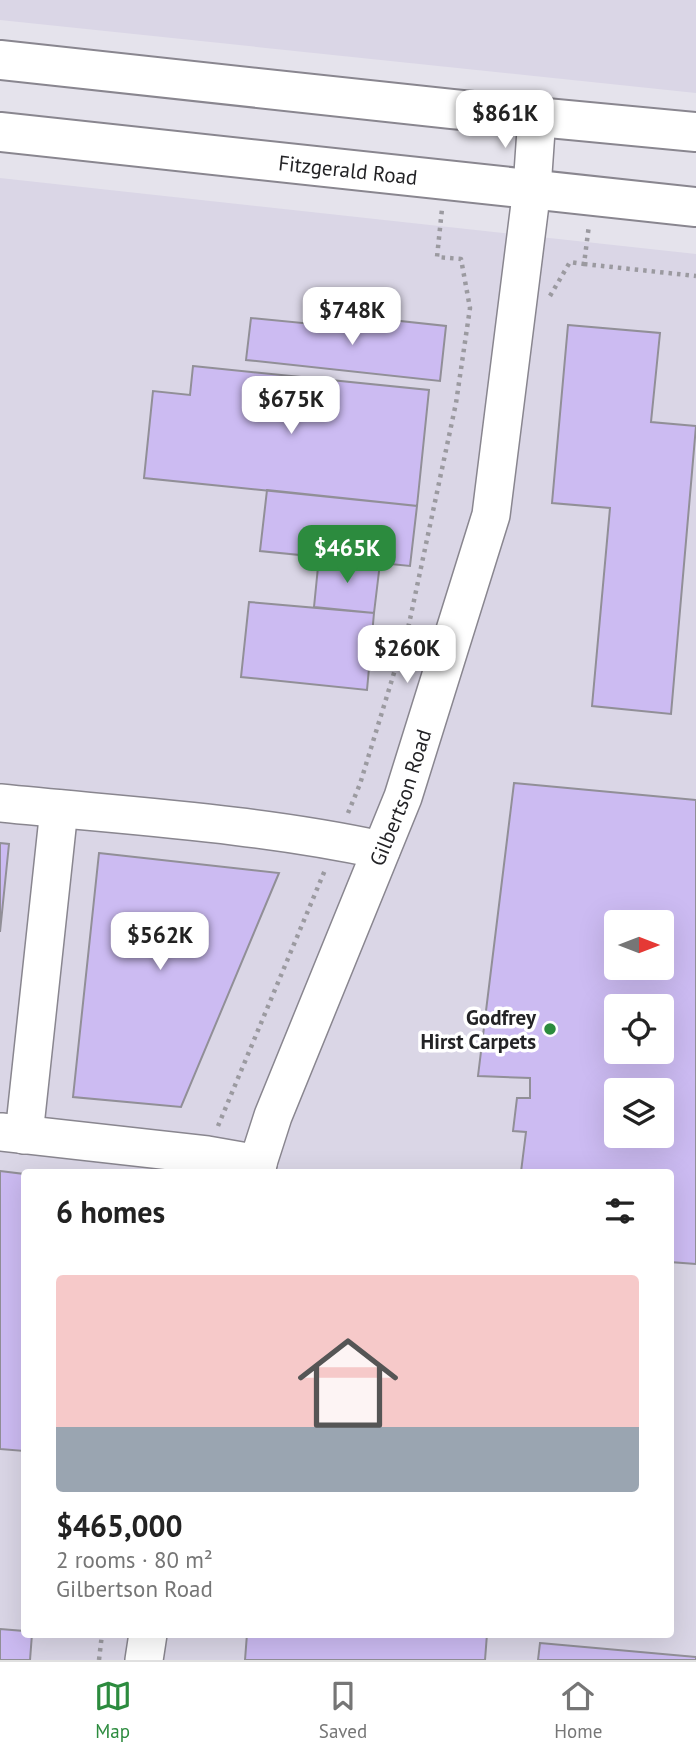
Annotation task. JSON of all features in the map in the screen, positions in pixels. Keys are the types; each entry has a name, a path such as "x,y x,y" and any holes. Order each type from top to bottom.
{"main road":[{"path":"0,60 453,109 696,132"},
{"name":"Fitzgerald Road","path":"0,132 696,206"}],"street":[{"name":"Gilbertson Road","path":"257,1168 274,1116 403,797 491,515 532,188 537,116"},
{"path":"0,803 337,841 381,850"},
{"path":"59,809 12,1133 207,1155 257,1168"},
{"path":"144,1660 147,1638"}],"path":[{"path":"207,1155 360,784 409,624 456,403 470,308 461,259 437,257 445,178"},
{"path":"584,264 696,276"},
{"path":"99,1660 102,1638"}],"shaded area":[{"path":"0,0 696,0 696,93 0,20"},
{"path":"0,178 696,254 696,1660 0,1660"}],"building":[{"path":"354,316 446,326 440,381 246,360 251,318 353,328"},
{"path":"568,325 660,333 651,422 696,426 671,714 592,706 610,508 552,503"},
{"path":"193,366 429,390 417,506 144,478 153,391 190,395"},
{"path":"267,490 417,506 410,566 260,551"},
{"path":"319,557 380,563 374,613 314,607"},
{"path":"249,602 374,613 367,690 241,677"},
{"name":"Godfrey Hirst Carpets","path":"514,783 696,800 696,1264 674,1262 674,1169 521,1169 526,1132 513,1131 517,1098 530,1098 530,1078 478,1076"},
{"path":"0,843 9,844 0,932"},
{"path":"99,853 279,873 181,1107 73,1097"},
{"path":"0,1171 21,1174 21,1451 0,1449"},
{"path":"0,1629 21,1631 21,1638 32,1638 30,1660 0,1660"},
{"path":"247,1638 487,1638 485,1660 245,1660"},
{"path":"540,1643 696,1657 696,1660 538,1660"}],"place":[{"name":"Godfrey Hirst Carpets","path":"550,1029"}]}
